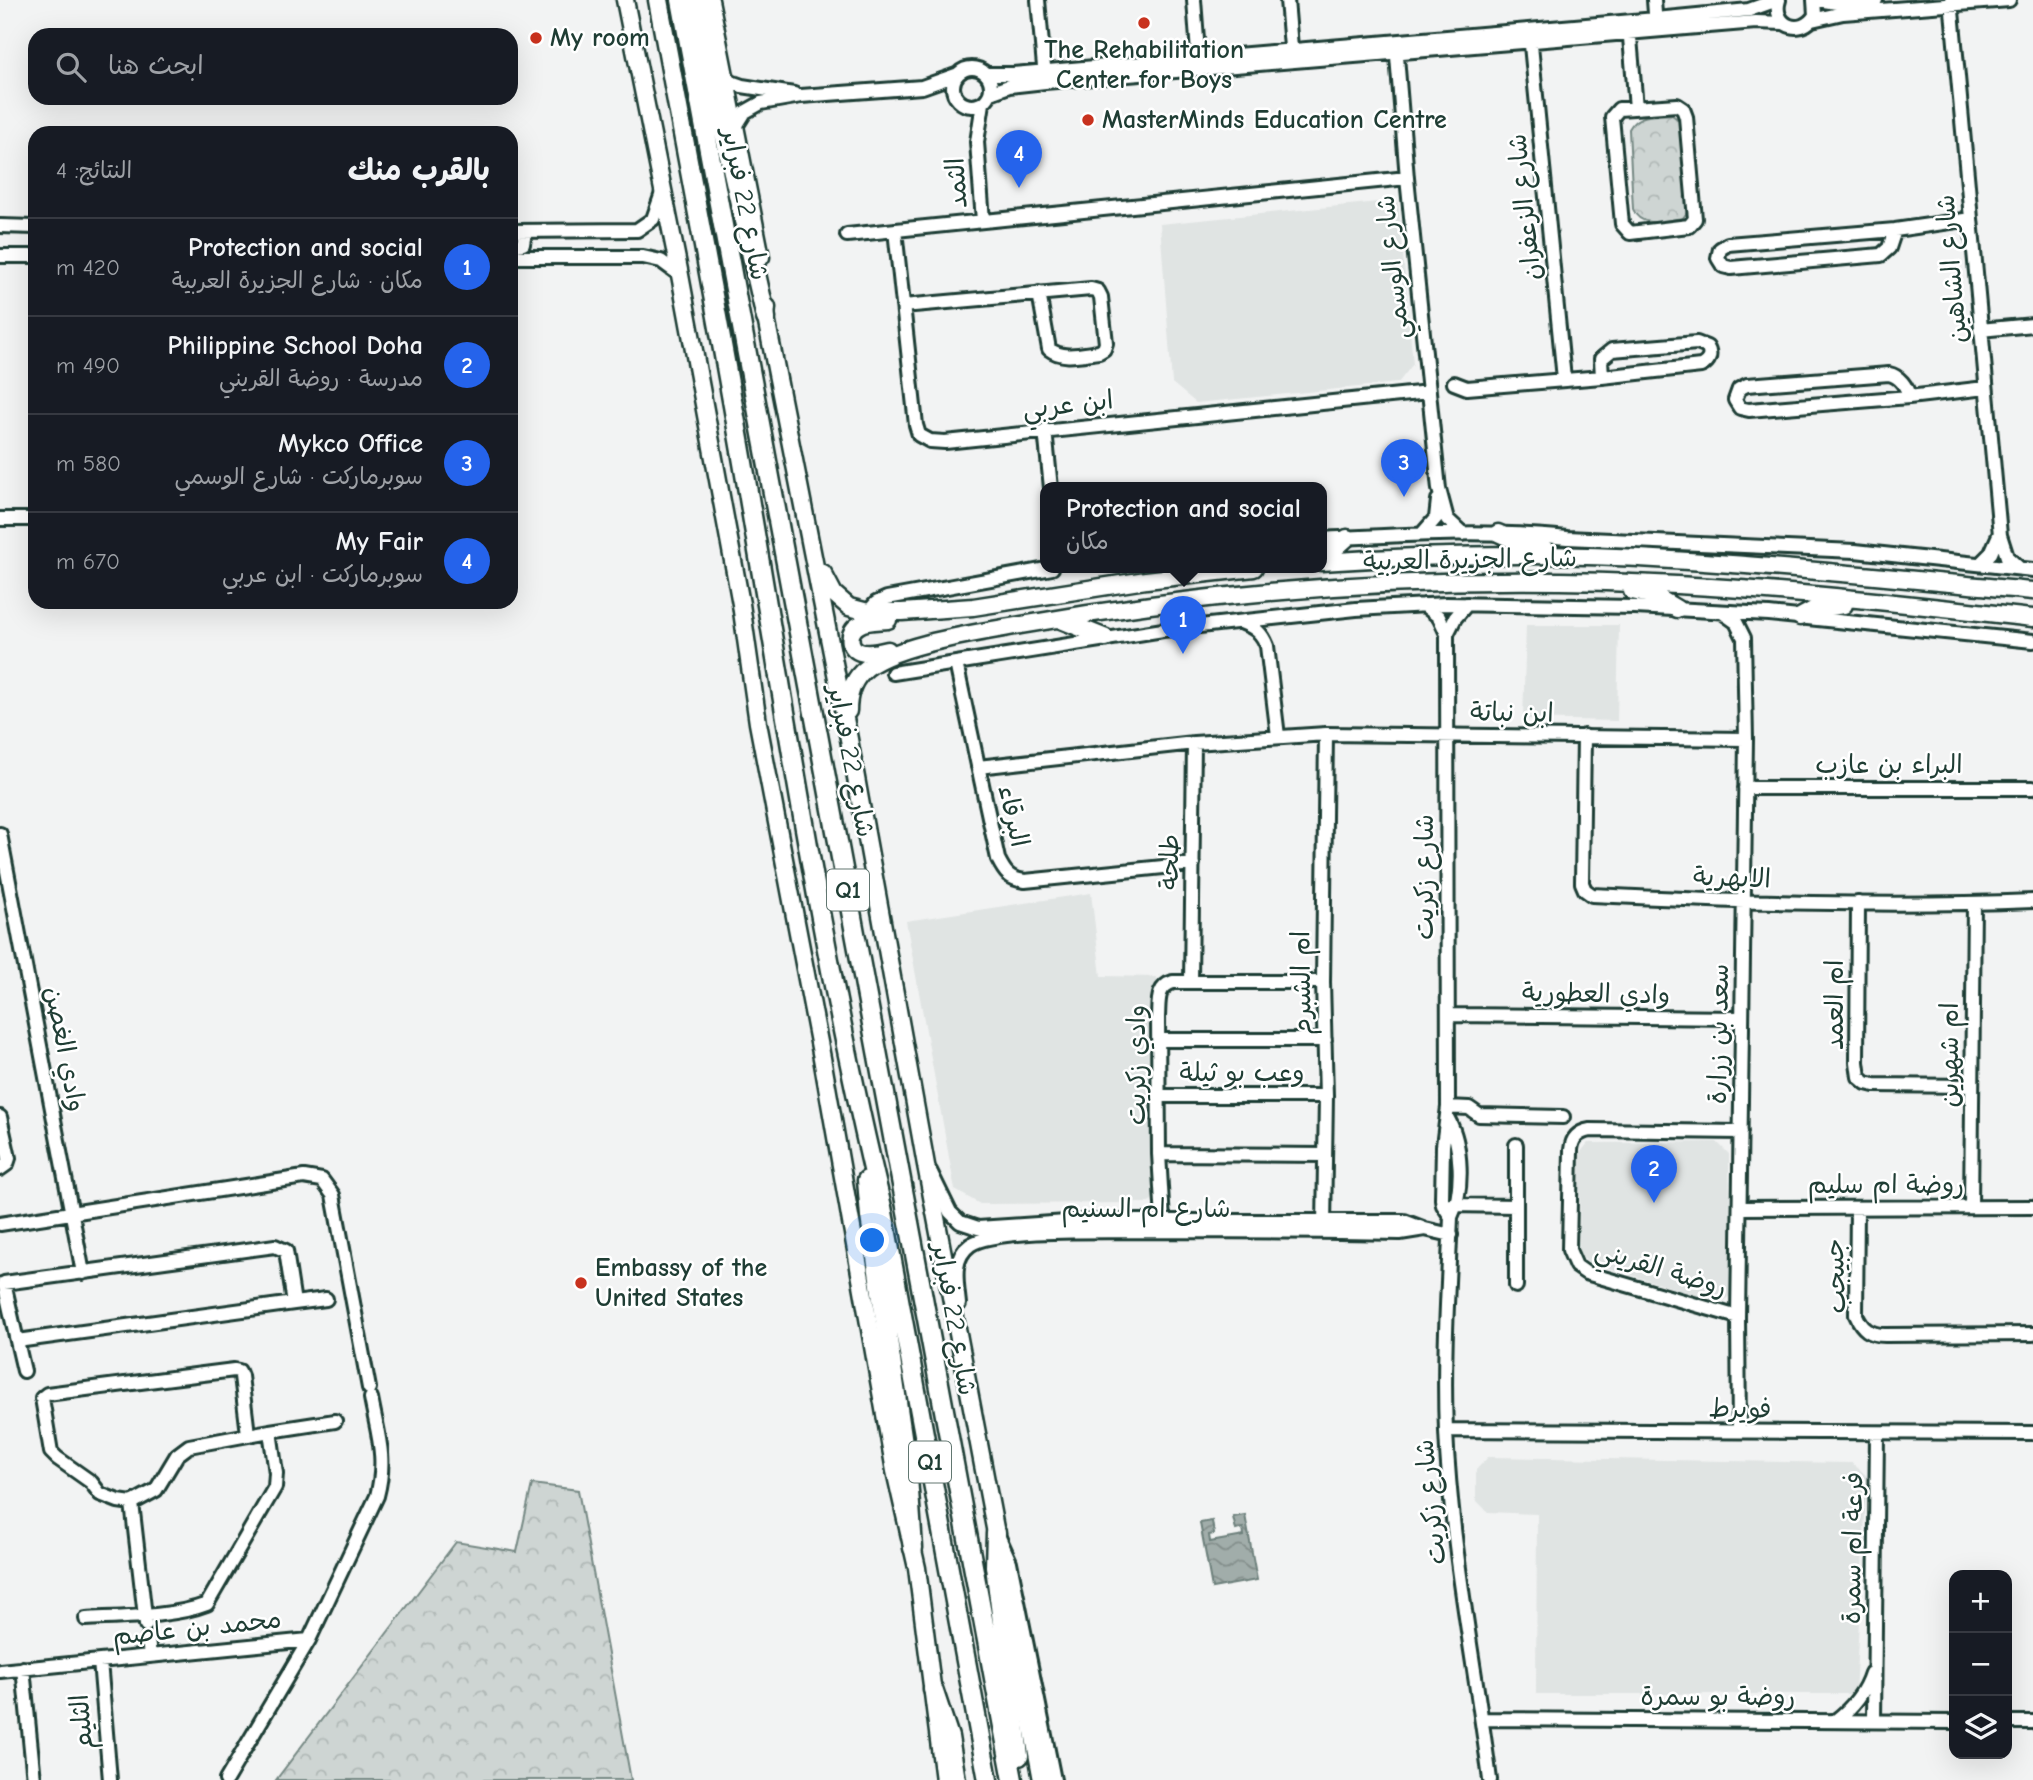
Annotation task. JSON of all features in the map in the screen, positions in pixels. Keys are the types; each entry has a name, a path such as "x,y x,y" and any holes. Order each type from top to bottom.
{"highway":[{"name":"شارع 22 فبراير","path":"658,0 737,427 797,782 889,1246 988,1780"},
{"name":"شارع 22 فبراير","path":"681,0 1013,1780"},
{"path":"694,0 766,318"},
{"path":"867,1145 870,1216 908,1477 913,1548"},
{"path":"996,1533 995,1558 1020,1780"},
{"path":"933,1689 949,1737 956,1780"}],"main road":[{"path":"625,0 680,275 741,604 758,723 822,1058 892,1458 913,1548 944,1780"},
{"name":"شارع 22 فبراير","path":"710,0 767,286 766,318 849,739 1042,1780"},
{"path":"1498,533 1529,546 1596,556"},
{"path":"1327,551 1348,538"},
{"path":"813,550 834,594 849,607 868,611 902,612 973,607"},
{"name":"شارع الجزيرة العربية","path":"1327,562 1596,556 1671,559 2033,591"},
{"path":"963,635 867,653 854,648 850,640 855,627 865,623 941,614 1146,580 1209,573"},
{"name":"شارع الجزيرة العربية","path":"849,739 848,702 851,690 863,671 872,664 901,652 963,635 1175,602 1319,589 1477,582 1603,582 1740,589 2033,618"},
{"path":"1603,582 1655,596 1677,609"},
{"path":"1800,617 1815,609 1863,600"},
{"path":"1055,619 1081,626 1106,638"}],"street":[{"path":"1038,0 1044,77"},
{"path":"1194,0 1199,65"},
{"path":"1287,0 1291,57"},
{"path":"1654,0 1656,25"},
{"path":"735,128 738,119 752,107 801,96 922,87 971,68 986,74 1044,77 1199,65 1656,25 1749,10 1778,0 1778,13 1783,23"},
{"path":"1812,20 1816,10 1815,0 1837,3 1876,0"},
{"path":"1656,25 1756,22 1783,23 1798,28 1812,20 1843,13 2009,0"},
{"name":"شارع الشاهين","path":"1952,3 2000,534 2007,557 2027,569"},
{"path":"1629,28 1636,108"},
{"name":"شارع الزعفران","path":"1530,36 1564,379"},
{"name":"شارع الوسمي","path":"1396,46 1439,489 1447,519 1463,534"},
{"path":"986,74 991,83 987,98"},
{"path":"956,75 953,84 958,99"},
{"path":"922,87 958,99 970,107 1009,86 1044,77"},
{"path":"725,80 742,86 801,96"},
{"name":"الثمد","path":"983,221 977,142 987,98"},
{"name":"الثمد","path":"958,99 977,142"},
{"path":"1677,105 1685,113 1696,215 1689,226 1635,233 1623,228 1612,117 1619,109 1636,108 1677,105"},
{"path":"847,235 1407,178"},
{"path":"518,232 637,230 653,219 662,193"},
{"path":"1895,230 1889,248 1881,255 1731,268 1723,266 1718,258 1720,249 1728,244 1895,230 1971,219"},
{"path":"0,226 28,227"},
{"name":"ابن عربي","path":"895,230 919,435 930,441 945,442 1429,392"},
{"path":"518,245 523,244 525,232"},
{"path":"0,256 28,256"},
{"path":"518,257 643,257 661,261 680,275"},
{"path":"903,306 1039,293 1091,289 1098,291 1101,297 1106,342 1104,348 1099,352 1065,356 1056,354 1049,348 1039,293"},
{"path":"1980,330 2033,325"},
{"path":"1454,383 1467,387 1602,377 1701,366 1709,358 1709,351 1705,345 1697,342 1612,349 1601,359 1602,377"},
{"path":"1909,397 1899,378 1889,374 1747,385 1737,391 1735,400 1740,408 1749,410 1909,397 1985,388"},
{"path":"1045,430 1050,482"},
{"name":"شارع الوسمي","path":"1422,534 1436,518 1439,489"},
{"path":"0,519 28,519"},
{"name":"شارع الجزيرة العربية","path":"1327,539 1498,533 1855,551 2027,569"},
{"path":"1980,564 1992,553 2000,534"},
{"path":"868,611 887,598 1040,570"},
{"path":"1447,634 1455,618 1467,604"},
{"path":"1424,605 1439,617 1447,634"},
{"name":"شارع الجزيرة العربية","path":"893,673 1106,638 1356,609 1424,605 1721,611 2033,641"},
{"path":"1721,611 1736,622 1744,638"},
{"path":"1744,638 1753,623 1769,614"},
{"path":"1267,646 1269,635 1276,625 1286,618"},
{"path":"1243,623 1254,627 1263,635 1267,646 1278,736"},
{"name":"شارع زكريت","path":"1447,634 1449,1015 1443,1205 1454,1211"},
{"name":"سعد بن زرارة","path":"1739,1431 1738,1317 1746,740 1744,638"},
{"name":"البرقاء","path":"956,663 998,859 1004,872 1012,880 1025,881 1193,864"},
{"name":"ابن نباتة","path":"978,767 1194,743 1325,734 1746,740"},
{"name":"ام الشبرم","path":"1324,1226 1325,734"},
{"name":"الابهرية","path":"1584,736 1582,883 1585,890 1592,895 1743,902 2033,901"},
{"name":"طلحة","path":"1191,982 1194,743"},
{"name":"البراء بن عازب","path":"1745,788 2033,788"},
{"name":"وادي الغصن","path":"0,835 83,1273"},
{"name":"ام العمد","path":"1858,903 1859,1077 1874,1085 1972,1086"},
{"name":"ام شهرين","path":"1971,1207 1974,903"},
{"name":"وادي زكريت","path":"1163,1221 1159,1154 1160,991 1169,983 1323,982"},
{"name":"وادي العطورية","path":"1449,1015 1742,1018"},
{"path":"1158,1040 1325,1040"},
{"name":"وعب بو ثيلة","path":"1159,1096 1326,1096"},
{"path":"1448,1113 1469,1108 1479,1115 1563,1117"},
{"name":"شارع زكريت","path":"1448,1113 1457,1141 1446,1328 1446,1430 1454,1527 1490,1780"},
{"path":"0,1117 9,1158 7,1164 0,1169"},
{"name":"روضة القريني","path":"1738,1317 1586,1273 1576,1266 1569,1250 1570,1175 1572,1144 1574,1138 1584,1131 1741,1132"},
{"path":"1516,1144 1516,1286"},
{"path":"1159,1154 1325,1154"},
{"name":"شارع ام السنيم","path":"926,1165 950,1212 960,1222 972,1227 1081,1221 1324,1226"},
{"name":"محمد بن عاصم","path":"0,1224 304,1177 322,1180 333,1195 382,1455 383,1474 377,1496 309,1640 0,1671"},
{"path":"1454,1211 1516,1206"},
{"name":"روضة ام سليم","path":"1740,1208 2033,1207"},
{"name":"جبيجب","path":"1857,1208 1856,1315 1860,1324 1875,1335 2033,1334"},
{"name":"شارع ام السنيم","path":"960,1343 957,1266 966,1249 980,1240 1065,1232 1324,1226 1404,1221 1451,1235"},
{"path":"24,1371 2,1284 275,1246 286,1251 294,1303"},
{"path":"17,1341 326,1298"},
{"path":"248,1434 241,1376 239,1371 234,1370 47,1394 41,1403 51,1452 91,1482 100,1494 118,1502 132,1503 156,1490 177,1455 188,1446 335,1421"},
{"name":"فويرط","path":"1446,1430 2033,1433"},
{"path":"86,1619 146,1620 207,1604 275,1487 276,1473 270,1432"},
{"name":"فرعة ام سمرة","path":"1874,1721 1877,1433"},
{"path":"132,1503 146,1620"},
{"name":"شارع 22 فبراير","path":"996,1533 1010,1562 1054,1780"},
{"path":"148,1639 150,1656"},
{"path":"226,1780 309,1640"},
{"name":"الثليم","path":"100,1661 110,1780"},
{"name":"فرعة ام سمرة","path":"1835,1721 1849,1710 1860,1696 1874,1663"},
{"path":"23,1668 34,1780"},
{"name":"روضة بو سمرة","path":"1482,1719 1949,1722"},
{"path":"2012,1722 2033,1722"}],"shaded area":[{"path":"1398,200 1413,364 1398,383 1196,403 1172,383 1160,224"},
{"path":"1526,625 1619,625 1617,721 1523,719"},
{"path":"1091,893 1101,976 1157,977 1158,1191 1149,1203 980,1204 955,1190 906,921"},
{"path":"1717,1142 1729,1154 1731,1295 1721,1303 1586,1261 1579,1253 1580,1153 1588,1143"},
{"path":"1488,1457 1852,1463 1867,1476 1855,1694 1536,1694 1537,1514 1488,1512 1476,1500 1476,1470"}],"green space":[{"path":"1671,114 1680,121 1688,211 1683,218 1648,222 1642,220 1633,209 1629,129 1642,118"},
{"path":"532,1484 578,1490 631,1780 276,1780 456,1542 517,1552"}],"water":[{"path":"1245,1515 1257,1580 1212,1588 1200,1523 1212,1521 1214,1534 1209,1535 1210,1542 1244,1536 1243,1528 1236,1530 1233,1517"}],"place":[{"name":"The Rehabilitation Center for Boys","path":"1144,23"},
{"name":"My room","path":"536,38"},
{"name":"MasterMinds Education Centre","path":"1088,120"},
{"name":"My Fair","path":"1019,188"},
{"name":"Mykco Office","path":"1404,497"},
{"name":"Protection and social","path":"1183,654"},
{"name":"Philippine School Doha","path":"1654,1203"},
{"name":"Embassy of the United States","path":"581,1283"}]}
